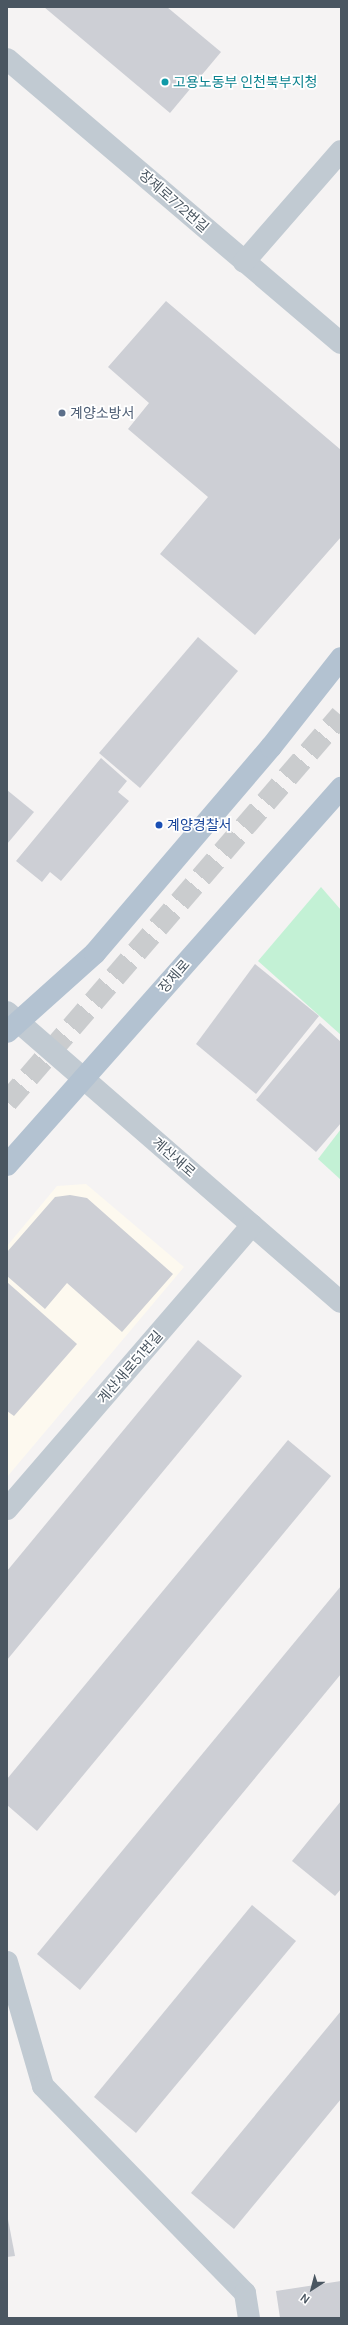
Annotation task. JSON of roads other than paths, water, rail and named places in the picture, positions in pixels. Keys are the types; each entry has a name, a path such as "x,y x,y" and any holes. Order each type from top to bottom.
{"main road":[{"path":"10,1021 95,953 271,747 341,658"},
{"name":"장제로","path":"7,1165 341,788"}],"street":[{"name":"장제로772번길","path":"7,59 341,343"},
{"path":"244,262 341,151"},
{"name":"계산새로","path":"10,1021 84,1078 341,1302"},
{"name":"계산새로51번길","path":"7,1509 252,1225"},
{"path":"7,1962 43,2086 245,2293 249,2318"}],"tunnel":[{"path":"7,1102 341,715"}],"place":[{"name":"고용노동부 인천북부지청","path":"165,82"},
{"name":"계양소방서","path":"62,413"},
{"name":"계양경찰서","path":"159,825"}]}
